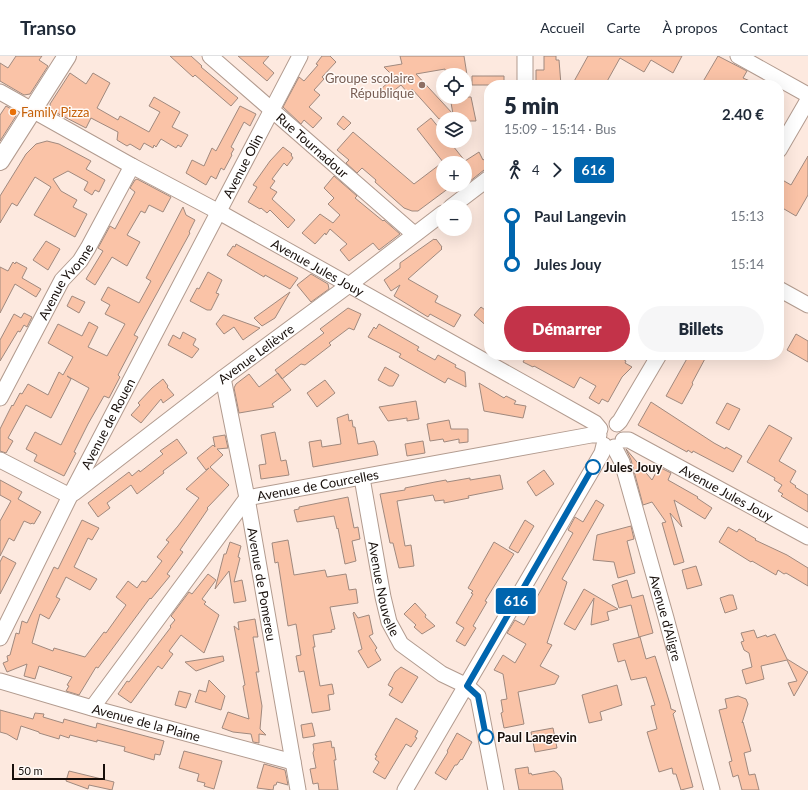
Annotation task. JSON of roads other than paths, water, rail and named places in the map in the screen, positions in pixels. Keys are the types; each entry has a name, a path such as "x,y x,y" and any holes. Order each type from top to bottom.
{"street":[{"path":"0,161 67,56"},
{"name":"Rue Tournadour","path":"210,56 414,234"},
{"name":"Avenue Olin","path":"219,212 300,56"},
{"path":"525,56 525,80"},
{"path":"738,56 781,80"},
{"path":"784,82 808,95"},
{"name":"Avenue Jules Jouy","path":"0,92 132,166 219,212 595,423 608,439 629,440 808,538"},
{"path":"784,141 808,100"},
{"name":"Avenue Yvonne","path":"0,398 62,280 80,261 88,248 132,166"},
{"path":"460,200 484,182"},
{"name":"Avenue de Rouen","path":"0,638 70,496 219,212"},
{"name":"Avenue Lelièvre","path":"70,496 223,378 349,285 436,218"},
{"path":"784,292 808,305"},
{"name":"Avenue de Courcelles","path":"92,708 247,498 591,435 608,439 606,424 617,424 620,421 656,360"},
{"name":"Avenue de Pomereu","path":"223,378 247,498 298,790"},
{"path":"405,790 602,453 608,439"},
{"name":"Avenue d'Aligre","path":"608,439 622,462 712,790"},
{"path":"0,460 70,496"},
{"name":"Avenue Nouvelle","path":"362,478 383,597 389,622 401,644 442,674 467,686"},
{"name":"Avenue de la Plaine","path":"0,681 92,708 293,762"},
{"path":"467,686 478,696 496,790"}],"place":[{"name":"Groupe scolaire République","path":"422,85"},
{"name":"Family Pizza","path":"13,112"},
{"name":"Jules Jouy","path":"593,467"},
{"name":"Paul Langevin","path":"486,737"}]}
